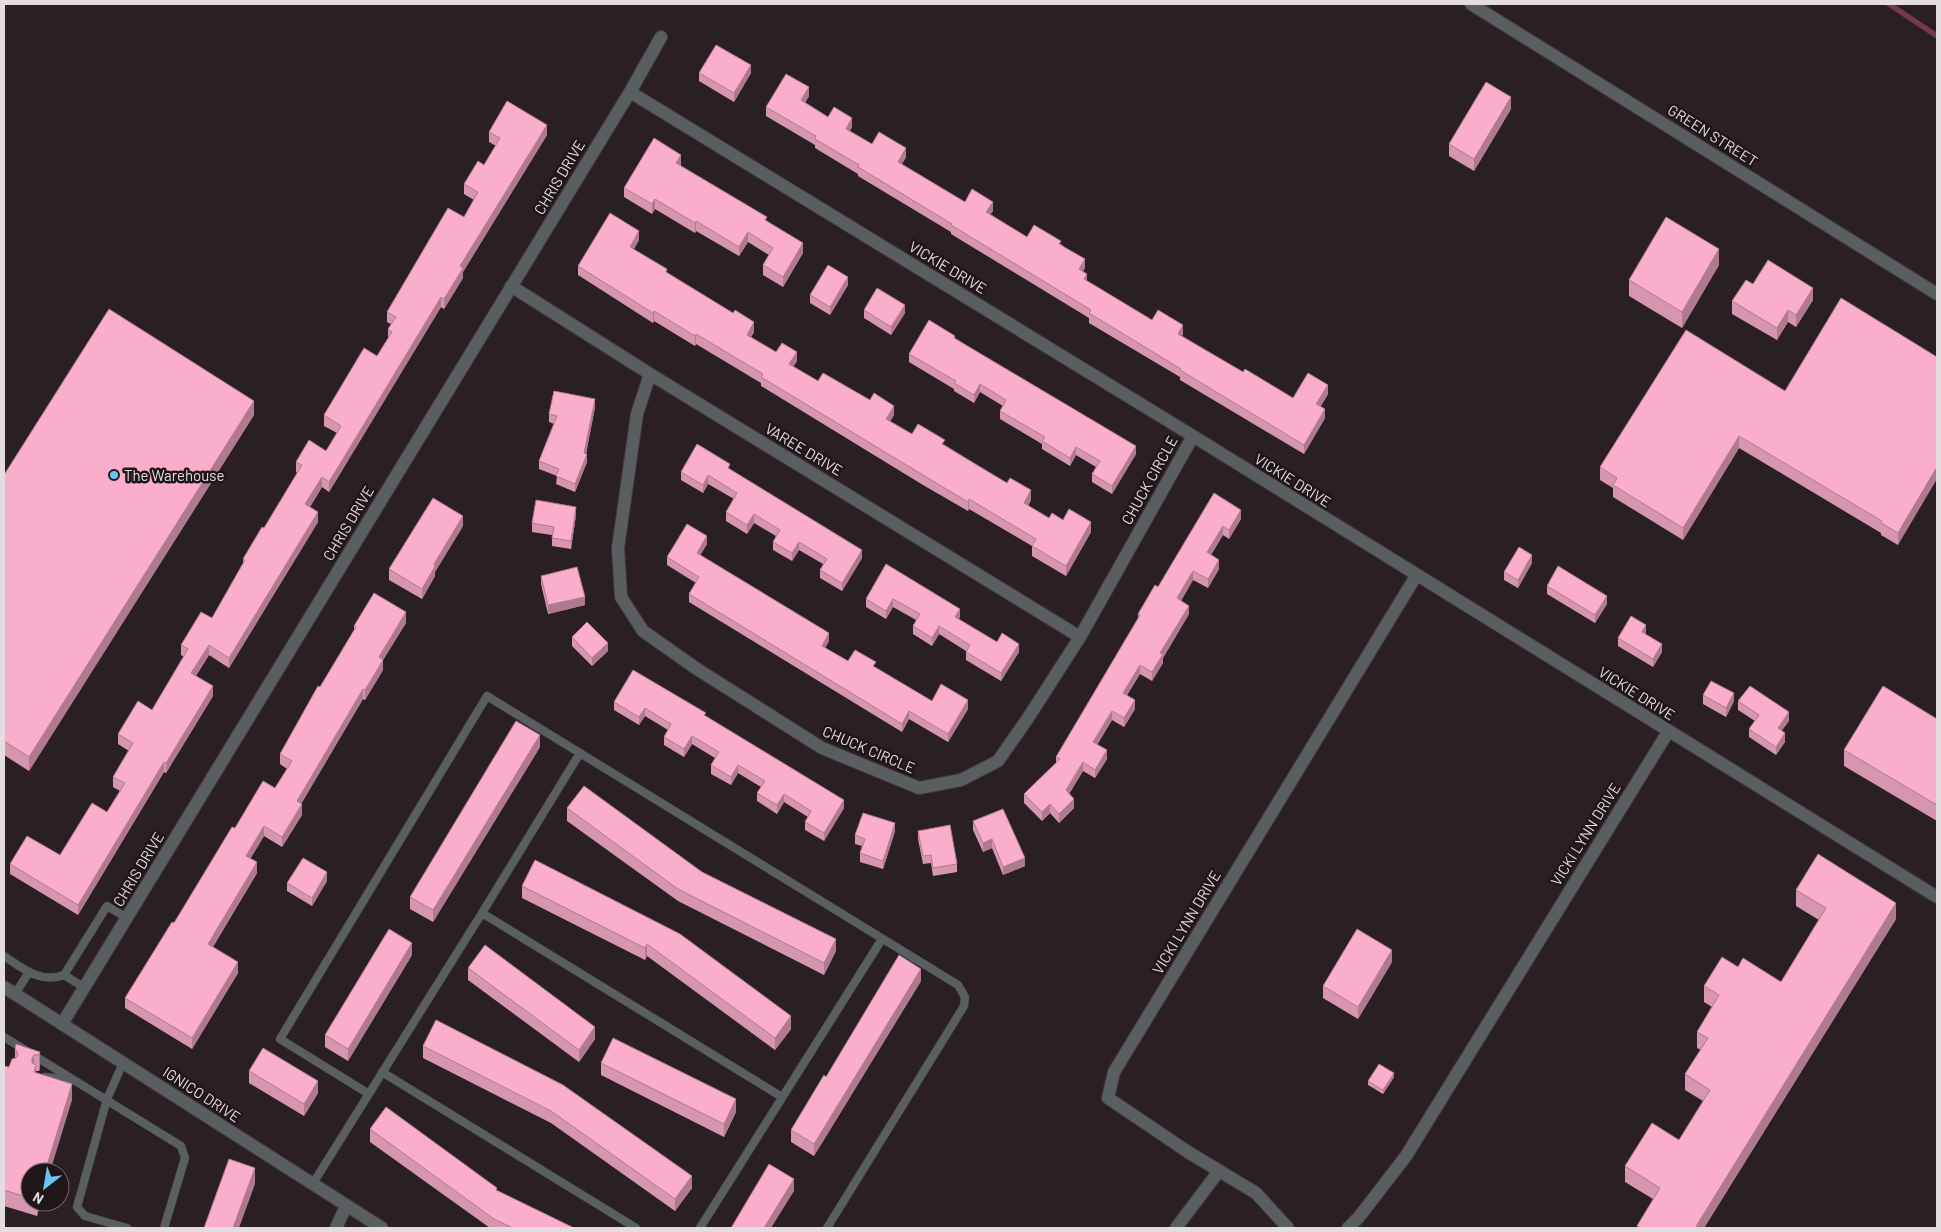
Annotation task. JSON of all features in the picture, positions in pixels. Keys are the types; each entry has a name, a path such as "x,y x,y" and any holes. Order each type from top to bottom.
{"street":[{"name":"GREEN STREET","path":"1471,4 1937,294"},
{"name":"CHRIS DRIVE","path":"62,1024 630,92 661,37"},
{"name":"VICKIE DRIVE","path":"630,92 1192,436 1937,897"},
{"name":"VAREE DRIVE","path":"511,286 650,374 1080,637"},
{"name":"CHUCK CIRCLE","path":"650,374 637,414 618,548 621,597 643,631 697,669 822,748 919,788 961,780 998,760 1028,718 1080,637 1192,436"},
{"name":"VICKI LYNN DRIVE","path":"1288,1228 1256,1193 1108,1098 1114,1072 1416,576"},
{"name":"VICKI LYNN DRIVE","path":"1348,1228 1359,1217 1406,1156 1668,732"},
{"name":"IGNICO DRIVE","path":"9,991 382,1228"},
{"path":"1176,1228 1219,1171"},
{"path":"336,1228 346,1206"}],"lane":[{"path":"369,1094 280,1039 487,696 958,985 965,997 964,1006 827,1228"},
{"path":"312,1185 482,914 580,753"},
{"path":"4,956 29,972 44,978 55,978 64,975 107,906 127,918"},
{"path":"482,914 782,1097"},
{"path":"700,1228 882,939"},
{"path":"9,991 29,972"},
{"path":"64,975 84,988"},
{"path":"4,1037 181,1146 185,1158 164,1228"},
{"path":"123,1063 107,1100 77,1206 85,1216 127,1228"},
{"path":"382,1072 636,1228"},
{"path":"37,1076 75,1080"}],"building":[{"path":"716,45 751,65 734,93 699,73"},
{"path":"786,74 809,87 801,100 828,117 834,107 852,118 846,129 872,144 879,132 906,148 898,162 965,202 972,189 993,202 986,212 1027,237 1034,225 1061,241 1059,244 1085,259 1079,269 1087,274 1084,279 1152,320 1158,310 1183,325 1178,334 1243,372 1245,369 1293,398 1308,373 1328,385 1316,404 1325,409 1304,445 1089,313 1091,310 858,167 859,165 815,139 816,136 766,107"},
{"path":"1486,82 1511,97 1474,159 1449,144"},
{"path":"507,101 547,125 460,266 463,268 444,299 441,297 329,482 322,477 305,504 318,512 229,658 209,645 191,673 213,686 166,763 164,762 78,905 10,864 27,836 60,855 92,803 107,812 125,783 113,777 133,743 118,734 138,701 152,710 188,649 181,645 201,612 212,618 245,560 243,559 302,465 296,462 309,440 326,451 341,426 324,415 364,348 377,356 392,332 388,329 396,317 387,312 448,208 464,217 478,192 464,184 478,161 484,165 500,138 489,132"},
{"path":"654,138 681,155 676,163 767,217 765,220 803,243 783,277 763,265 773,248 748,232 739,247 655,199 652,204 624,188"},
{"path":"610,213 639,231 630,247 667,269 666,272 733,313 735,310 754,322 747,335 776,352 782,343 797,352 789,364 818,381 823,373 870,400 874,393 894,406 886,419 912,434 918,424 945,440 942,444 1007,483 1010,478 1031,490 1024,503 1049,518 1052,513 1063,520 1069,509 1091,522 1066,566 1032,546 1036,539 969,499 968,502 761,377 763,374 696,334 695,336 654,311 653,313 578,266"},
{"path":"1666,217 1719,249 1682,312 1629,280"},
{"path":"1768,260 1813,288 1796,315 1788,310 1777,328 1732,301 1746,280 1753,284"},
{"path":"828,265 848,277 830,307 810,295"},
{"path":"877,288 905,305 891,327 864,310"},
{"path":"1841,298 1937,357 1937,467 1898,533 1881,523 1882,521 1739,436 1683,528 1613,485 1617,478 1600,467 1686,330 1785,391"},
{"path":"109,309 254,401 29,757 4,741 4,475"},
{"path":"929,320 955,336 954,338 1136,446 1112,486 1092,474 1100,461 1076,447 1070,458 1042,441 1045,437 1000,411 1006,400 980,384 974,395 954,383 956,381 909,354"},
{"path":"554,391 595,399 584,453 587,454 575,484 556,476 559,469 539,461 557,416 549,414"},
{"path":"697,444 730,464 728,468 862,550 842,583 820,570 827,559 799,542 792,553 773,542 780,530 754,514 747,525 726,512 737,493 708,475 703,485 681,472"},
{"path":"1214,493 1241,510 1229,530 1223,526 1207,552 1219,560 1208,579 1193,571 1177,598 1189,606 1160,653 1163,654 1152,672 1140,665 1123,693 1135,700 1124,718 1112,711 1093,742 1107,750 1095,770 1083,762 1066,790 1074,799 1059,814 1050,804 1042,812 1024,794 1060,759 1056,757 1140,615 1138,614 1155,585 1158,587"},
{"path":"433,498 463,516 434,564 435,566 422,589 389,569"},
{"path":"536,500 576,507 571,541 552,538 554,527 532,523"},
{"path":"687,524 707,536 697,553 829,633 822,646 848,661 855,650 876,662 873,666 932,701 941,684 968,700 948,734 909,711 902,724 689,594 699,577 667,557"},
{"path":"1519,547 1532,555 1518,580 1504,572"},
{"path":"886,564 960,609 955,617 997,642 1002,633 1019,644 1001,673 966,652 970,645 939,626 932,638 913,626 920,614 893,599 886,611 866,599"},
{"path":"1558,566 1607,596 1595,615 1547,586"},
{"path":"577,567 585,597 548,605 541,576"},
{"path":"374,593 406,612 379,657 383,660 365,690 363,689 297,801 302,804 282,837 264,826 246,856 257,862 208,944 238,962 192,1038 125,998 172,922 174,923 232,827 235,828 263,781 275,788 292,761 280,754 318,686 320,687 356,627 354,626"},
{"path":"1631,616 1646,625 1642,632 1662,644 1653,659 1618,638"},
{"path":"587,622 608,643 592,658 572,637"},
{"path":"633,670 706,713 704,715 844,800 824,833 805,822 811,811 784,794 777,805 757,793 765,781 738,765 731,777 711,765 719,752 692,736 684,749 664,737 671,724 645,708 639,717 614,702"},
{"path":"1711,681 1734,693 1726,708 1703,695"},
{"path":"1750,686 1789,712 1778,728 1785,733 1776,747 1749,729 1759,715 1738,701"},
{"path":"1883,686 1937,719 1937,805 1844,750"},
{"path":"516,721 540,735 433,910 410,897"},
{"path":"584,786 702,872 836,939 824,963 678,889 567,808"},
{"path":"1003,809 1025,858 1003,867 992,839 983,843 973,821"},
{"path":"863,813 895,823 883,861 860,853 865,839 855,835"},
{"path":"950,825 957,864 933,868 931,855 923,856 918,831"},
{"path":"1818,854 1896,903 1695,1228 1641,1228 1637,1226 1660,1188 1625,1166 1652,1123 1679,1140 1710,1090 1685,1074 1708,1038 1697,1032 1719,995 1704,986 1722,957 1738,967 1743,958 1781,982 1826,908 1796,890"},
{"path":"303,858 327,872 312,898 287,883"},
{"path":"535,860 680,934 791,1016 775,1038 647,944 645,948 522,886"},
{"path":"389,929 412,943 348,1049 325,1035"},
{"path":"1357,929 1392,950 1358,1007 1323,986"},
{"path":"485,945 595,1027 579,1050 468,968"},
{"path":"899,955 921,969 814,1144 791,1130 824,1075 826,1077"},
{"path":"436,1020 563,1085 692,1176 675,1199 551,1111 423,1046"},
{"path":"613,1038 736,1099 724,1124 601,1063"},
{"path":"16,1044 40,1052 39,1055 34,1055 32,1059 32,1063 36,1065 34,1072 72,1084 48,1162 20,1162 20,1195 4,1190 4,1066 9,1067 12,1059 18,1055 15,1049"},
{"path":"263,1048 318,1081 304,1104 249,1071"},
{"path":"1379,1064 1394,1073 1383,1090 1368,1081"},
{"path":"386,1107 497,1188 496,1190 574,1228 513,1228 494,1219 370,1129"},
{"path":"229,1159 255,1168 233,1228 204,1228"},
{"path":"769,1164 794,1179 764,1228 731,1228"}],"waterway":[{"path":"1889,4 1937,36"}],"place":[{"name":"The Warehouse","path":"114,475"}]}
